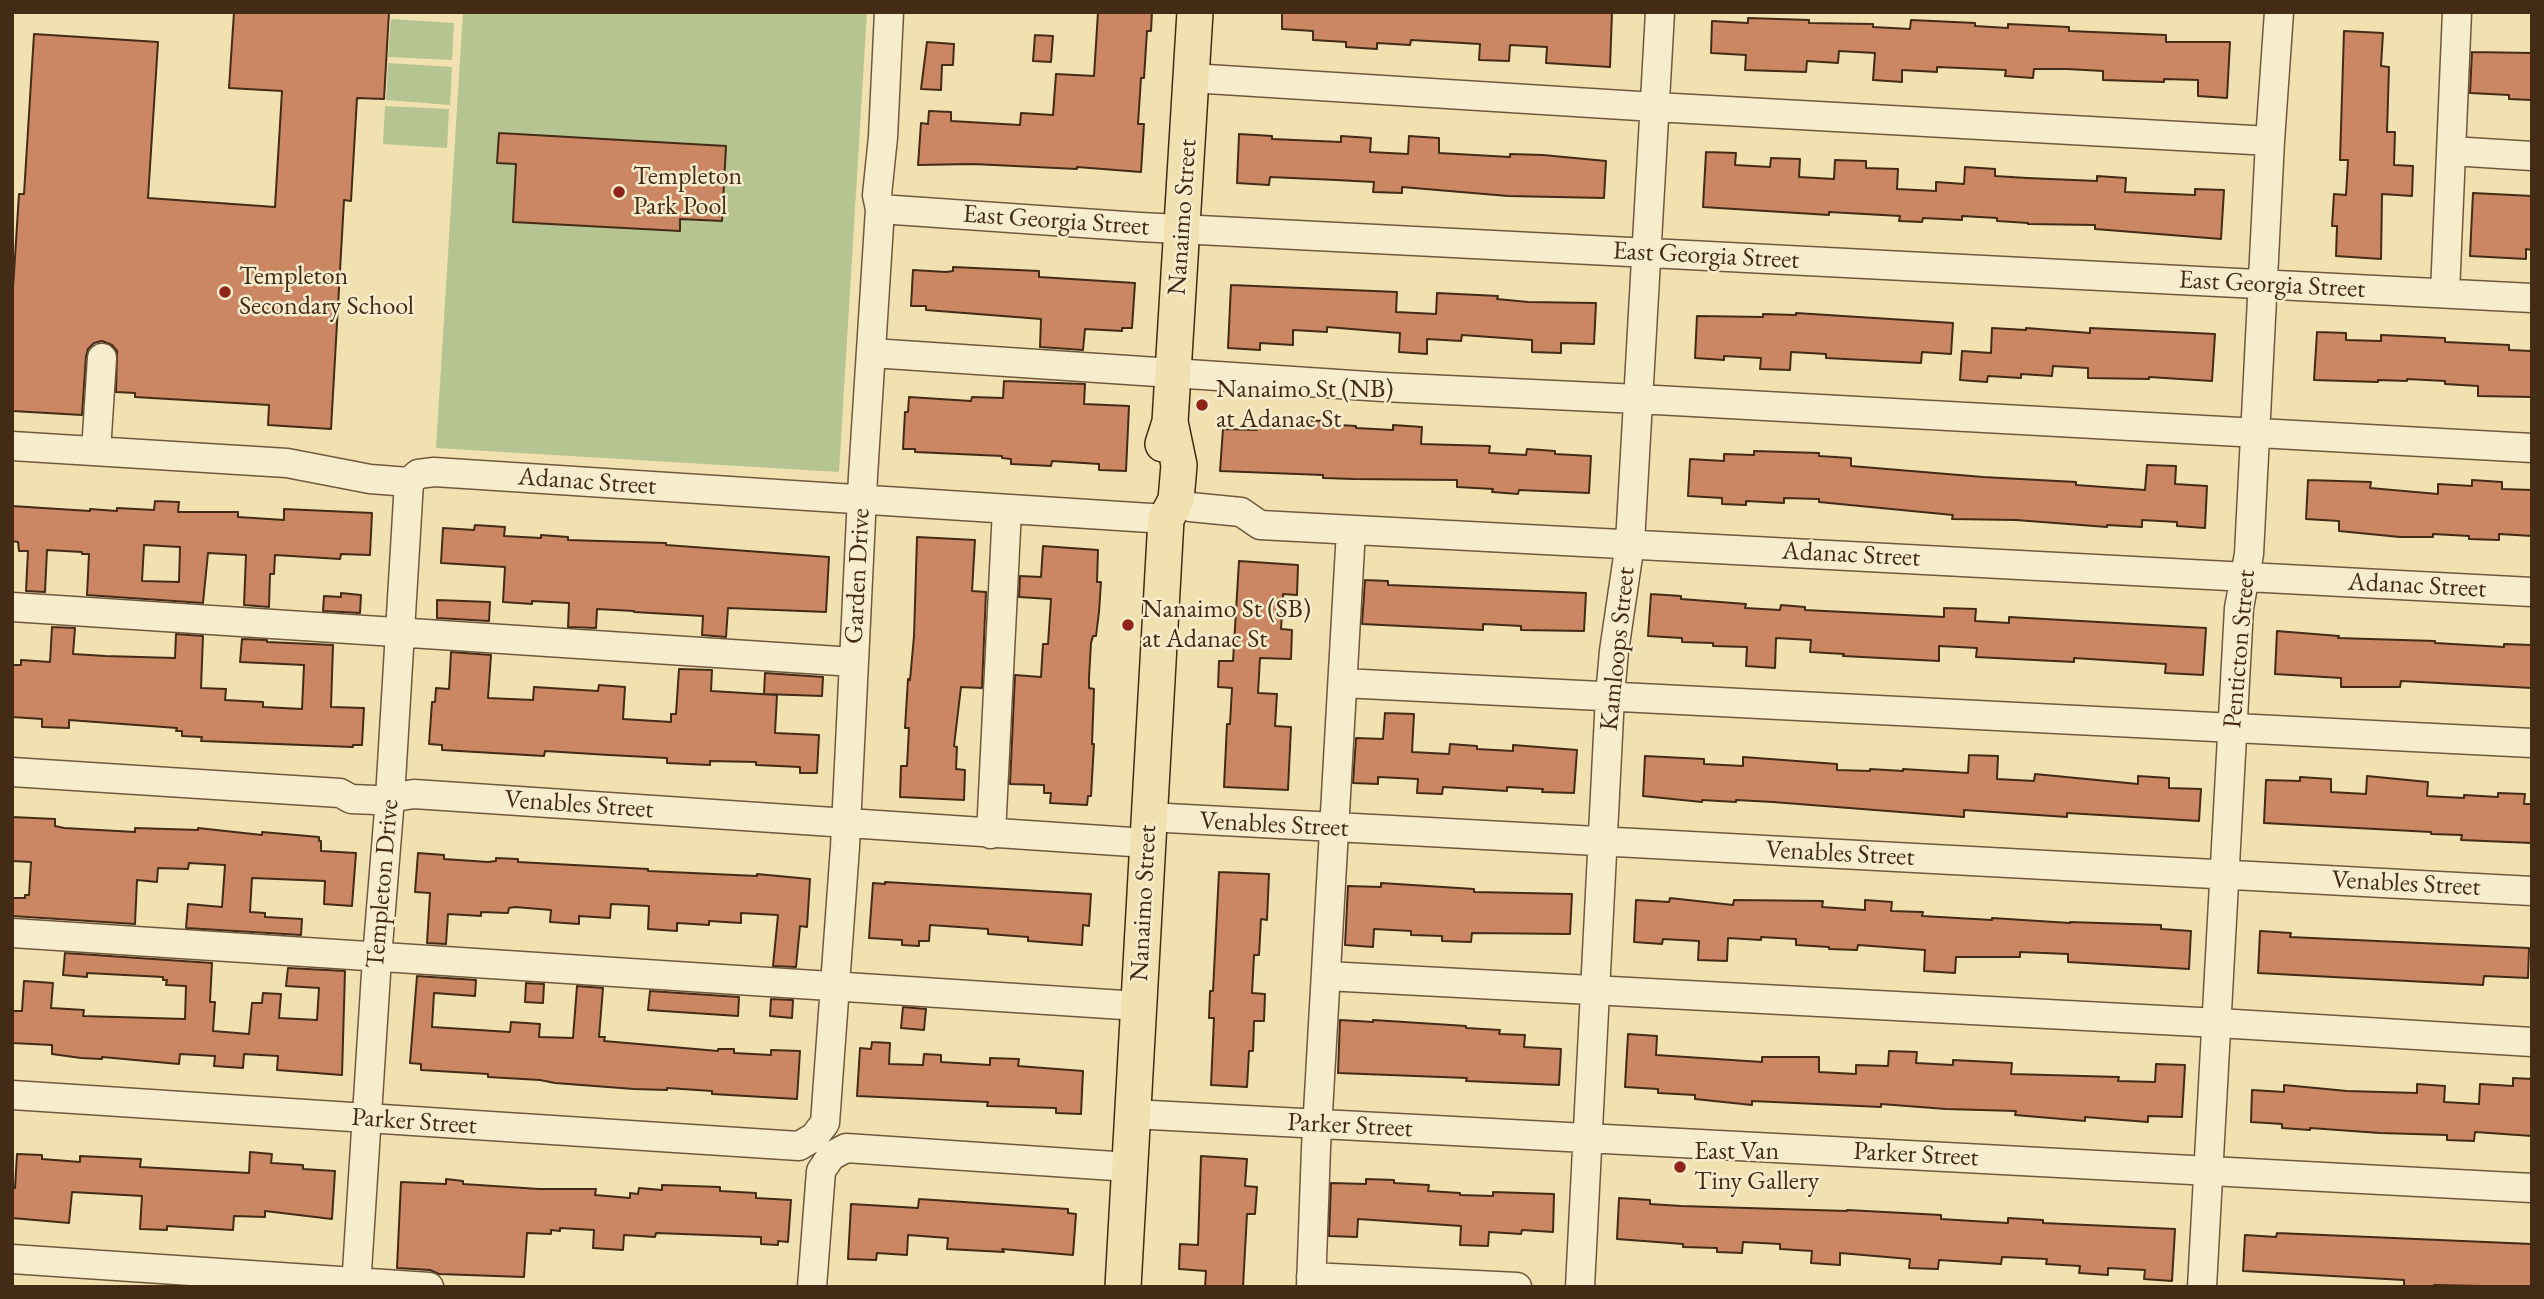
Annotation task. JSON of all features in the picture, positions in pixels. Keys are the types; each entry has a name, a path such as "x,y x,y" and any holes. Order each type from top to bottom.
{"main road":[{"name":"Nanaimo Street","path":"1123,1287 1148,830 1171,509 1155,499 1157,463 1170,422 1195,12"}],"street":[{"name":"Garden Drive","path":"811,1287 836,987 846,824 880,209 877,195 883,137 889,12"},
{"name":"Kamloops Street","path":"1580,1287 1610,696 1630,543 1660,12"},
{"name":"Penticton Street","path":"2202,1287 2240,601 2249,554 2270,141 2280,12"},
{"path":"2445,293 2457,12"},
{"path":"1191,78 2270,141"},
{"path":"2451,152 2532,156"},
{"name":"East Georgia Street","path":"880,209 1182,229 2532,298"},
{"path":"872,353 1383,387 2532,448"},
{"path":"96,451 102,358"},
{"name":"Adanac Street","path":"12,446 287,463 370,479 409,482 418,474 434,472 1007,509 1190,507 1241,512 1260,525 2532,593"},
{"name":"Templeton Drive","path":"356,1285 409,482"},
{"path":"991,834 1007,509"},
{"path":"1351,530 1311,1282 1517,1287"},
{"path":"12,607 854,663"},
{"path":"1343,683 2532,743"},
{"name":"Venables Street","path":"12,772 340,793 351,799 376,800 414,794 991,834 1334,828 2532,891"},
{"path":"12,933 1139,1006"},
{"path":"1326,976 2532,1042"},
{"name":"Parker Street","path":"12,1095 1129,1167"},
{"name":"Parker Street","path":"1132,1114 2532,1188"},
{"path":"12,1259 356,1285 429,1287"}],"green space":[{"path":"463,12 867,12 839,472 436,448"},
{"path":"391,19 454,23 452,60 388,57"},
{"path":"388,63 452,67 450,105 386,100"},
{"path":"385,106 449,109 447,148 383,144"}],"building":[{"name":"Templeton Secondary School","path":"234,12 389,12 384,99 357,98 351,201 344,200 331,429 268,425 269,405 135,397 135,393 116,392 117,351 112,345 102,341 94,343 86,356 82,415 12,411 12,304 19,194 24,194 34,34 158,42 148,198 275,207 282,91 229,88"},
{"path":"1098,12 1152,12 1151,31 1147,31 1144,78 1141,78 1138,124 1144,124 1141,172 1077,167 918,165 921,123 928,124 929,111 951,112 951,121 1020,125 1021,113 1053,115 1056,74 1094,76"},
{"path":"1282,12 1612,13 1610,67 1546,63 1547,47 1510,45 1509,61 1479,60 1480,44 1411,40 1410,45 1377,43 1377,49 1346,47 1346,42 1313,40 1313,31 1282,29"},
{"path":"1748,18 1873,24 1873,27 1910,29 1911,20 1975,23 1975,26 2008,28 2008,24 2069,27 2069,31 2166,35 2166,42 2230,42 2227,98 2198,96 2198,80 2103,80 2103,71 2067,69 2034,69 2033,78 2005,76 2006,70 1937,67 1937,72 1902,70 1902,82 1873,80 1875,53 1839,51 1838,63 1807,61 1806,72 1745,70 1746,55 1711,53 1712,21 1748,23"},
{"path":"2344,31 2383,33 2381,66 2389,67 2387,132 2395,132 2394,165 2413,166 2412,196 2382,194 2381,259 2336,256 2337,226 2332,226 2334,194 2346,195 2348,160 2340,160"},
{"path":"1035,35 1053,36 1051,62 1033,61"},
{"path":"927,42 954,44 953,65 942,65 941,90 921,89"},
{"path":"2472,52 2532,53 2532,100 2509,99 2509,95 2470,93"},
{"name":"Templeton Park Pool","path":"499,133 726,146 722,221 680,219 680,231 513,222 516,164 497,163"},
{"path":"1239,134 1272,136 1272,139 1341,142 1341,136 1371,138 1370,152 1408,154 1409,136 1439,138 1439,153 1510,157 1510,154 1543,155 1606,161 1604,198 1508,196 1402,187 1402,193 1373,192 1374,182 1270,177 1269,185 1237,183"},
{"path":"1706,152 1736,153 1735,165 1770,167 1771,158 1800,159 1799,177 1834,179 1835,160 1866,161 1866,168 1898,169 1897,189 1936,191 1936,182 1964,184 1965,167 1995,169 1995,176 2097,181 2097,176 2126,178 2125,192 2195,195 2195,189 2224,190 2221,239 2095,229 2095,225 2028,224 1997,221 1997,218 1923,218 1922,222 1899,221 1900,216 1829,212 1829,215 1703,207"},
{"path":"2473,193 2532,196 2532,250 2526,249 2526,259 2470,256"},
{"path":"953,267 1039,271 1039,277 1135,283 1132,328 1122,328 1122,331 1085,329 1083,350 1040,347 1041,319 926,310 926,306 911,306 913,270 946,272 953,271"},
{"path":"1231,285 1397,292 1396,312 1436,314 1437,293 1498,296 1497,299 1528,302 1596,303 1594,344 1561,343 1561,353 1532,352 1532,340 1462,335 1461,341 1427,339 1427,354 1399,352 1400,333 1327,327 1327,332 1293,330 1293,345 1260,343 1260,350 1228,348"},
{"path":"1796,313 1953,323 1951,354 1922,352 1921,363 1826,358 1826,354 1791,352 1790,370 1760,369 1761,358 1695,358 1697,316 1763,317 1763,314"},
{"path":"1992,328 2090,333 2090,328 2215,334 2212,381 2149,377 2088,378 2088,368 2053,366 2052,376 2021,374 2021,378 1988,376 1987,382 1960,380 1962,351 1991,353"},
{"path":"2317,332 2346,333 2346,340 2381,341 2381,335 2445,338 2445,342 2509,345 2509,350 2532,351 2532,397 2478,396 2478,386 2445,384 2445,381 2314,380"},
{"path":"1004,381 1085,384 1084,404 1129,406 1126,471 1099,470 1099,464 1052,461 1051,466 1011,464 1011,459 1002,456 915,452 915,449 903,449 905,412 908,412 909,397 971,401 972,397 1003,398"},
{"path":"1291,419 1323,421 1323,424 1356,428 1393,430 1393,425 1422,427 1421,444 1490,446 1489,453 1526,455 1527,449 1591,456 1589,493 1519,490 1518,494 1492,492 1493,489 1457,487 1457,480 1323,478 1323,475 1220,471 1223,429 1291,429"},
{"path":"1754,451 1819,453 1819,456 1851,458 1851,466 2076,482 2076,485 2145,490 2147,465 2176,466 2175,484 2207,486 2205,528 2177,526 2177,522 2142,520 2142,527 2107,527 2016,520 1952,519 1953,515 1819,502 1819,499 1784,498 1784,503 1746,501 1746,505 1722,504 1722,498 1688,496 1690,459 1724,461 1724,454 1754,455"},
{"path":"2308,480 2371,482 2370,488 2438,494 2438,484 2472,486 2472,480 2502,482 2502,489 2532,490 2532,536 2499,534 2499,540 2433,534 2433,537 2400,537 2339,531 2339,521 2306,519"},
{"path":"155,501 179,502 178,512 238,512 238,517 284,520 284,509 372,513 370,555 341,554 340,559 275,555 274,574 270,574 269,607 244,605 246,555 208,553 203,603 87,595 89,554 82,552 47,550 45,592 26,591 28,551 19,551 18,542 12,541 12,506 90,511 117,511 117,508 154,510","holes":["144,545 180,547 179,582 142,581"]},
{"path":"475,525 505,527 504,536 541,538 541,535 568,537 568,540 666,543 829,557 826,612 728,608 726,637 702,635 703,616 634,611 597,609 596,628 568,627 569,603 503,602 505,567 441,563 443,528 474,530"},
{"path":"917,537 975,540 972,591 986,592 982,688 961,687 954,746 957,747 956,769 965,770 964,800 900,797 901,766 907,766 909,728 905,728 914,636"},
{"path":"1043,546 1098,550 1097,582 1101,582 1096,636 1093,636 1091,643 1089,688 1094,689 1094,744 1091,796 1088,796 1087,805 1050,803 1051,793 1044,793 1044,785 1010,784 1015,675 1041,677 1043,644 1048,644 1051,599 1019,597 1020,576 1041,577"},
{"path":"1239,561 1298,565 1297,595 1283,594 1281,629 1292,630 1291,659 1260,658 1258,693 1277,694 1275,726 1291,727 1288,790 1224,787 1232,688 1218,687 1219,661 1233,661"},
{"path":"1365,580 1388,581 1388,585 1586,593 1584,631 1521,630 1521,626 1483,624 1483,630 1362,624"},
{"path":"341,593 361,595 360,613 323,611 324,596 341,597"},
{"path":"1651,594 1746,604 1745,608 1780,610 1781,605 1805,607 1805,610 1944,617 1944,608 1976,609 1975,621 2009,623 2009,617 2206,628 2203,675 2165,673 2166,664 2074,658 2074,662 1976,657 1977,648 1939,646 1939,661 1843,656 1844,654 1810,652 1811,640 1776,638 1775,668 1746,666 1747,647 1713,646 1713,643 1682,642 1682,638 1648,636"},
{"path":"437,600 490,602 489,621 437,618"},
{"path":"52,627 75,628 73,654 105,656 175,658 176,634 203,636 201,688 226,689 225,700 263,702 263,707 302,709 304,665 240,662 242,639 333,645 331,707 364,708 362,745 353,747 201,741 202,737 182,736 182,731 176,731 177,728 69,720 69,728 42,727 42,719 12,717 12,665 21,665 21,660 50,662"},
{"path":"2277,631 2339,636 2338,638 2435,641 2504,647 2504,644 2532,645 2532,688 2401,681 2400,687 2341,687 2341,678 2275,674"},
{"path":"451,652 491,655 488,698 533,700 534,687 598,691 599,685 625,687 623,719 671,722 671,714 676,714 679,669 712,670 711,691 777,695 775,733 819,735 817,773 800,773 800,767 756,765 756,762 710,761 710,765 667,763 667,758 545,751 544,756 442,750 442,745 429,744 432,702 435,702 436,688 449,689"},
{"path":"765,673 823,677 822,696 764,694"},
{"path":"1385,713 1414,714 1412,752 1449,754 1450,744 1513,751 1513,745 1577,750 1574,793 1507,787 1507,791 1443,787 1442,794 1417,793 1418,779 1378,777 1378,784 1353,783 1356,738 1383,739"},
{"path":"1969,755 1998,756 1997,779 2034,781 2035,774 2138,784 2138,776 2169,778 2169,788 2201,789 2199,821 2067,813 2067,817 1964,810 1964,817 1773,802 1702,802 1643,796 1645,756 1704,759 1704,764 1743,766 1743,757 1837,764 1837,770 1903,769 1968,773"},
{"path":"2367,776 2428,782 2427,796 2464,798 2464,795 2498,797 2498,793 2525,794 2524,804 2532,804 2532,843 2461,840 2462,835 2431,832 2264,823 2266,780 2300,781 2300,777 2331,779 2331,792 2366,794"},
{"path":"12,817 55,819 55,826 64,828 135,832 135,828 198,828 262,835 262,832 319,837 321,851 356,853 352,906 324,904 325,881 252,878 250,912 265,913 265,917 302,919 301,935 186,928 188,904 222,907 225,865 189,863 188,869 158,868 157,882 137,880 135,924 12,916 12,898 25,898 25,895 29,895 31,862 12,861"},
{"path":"418,853 444,855 444,859 488,862 496,861 496,858 518,859 518,862 648,871 757,874 810,879 807,927 800,926 796,967 773,966 778,915 741,913 741,923 677,923 677,931 648,929 649,906 611,904 610,918 579,916 579,924 550,922 551,910 515,907 509,908 508,913 481,912 481,916 448,914 446,944 427,943 430,893 415,892"},
{"path":"1219,872 1269,874 1267,920 1261,919 1259,955 1254,955 1252,993 1265,994 1264,1021 1254,1021 1253,1051 1249,1051 1247,1087 1211,1085 1214,1018 1209,1018 1210,991 1213,991"},
{"path":"873,883 1091,894 1089,926 1083,925 1082,945 1028,941 1028,937 988,934 988,929 930,925 929,941 919,941 919,946 902,945 902,940 869,938"},
{"path":"1381,883 1474,889 1474,892 1572,894 1570,934 1472,933 1471,942 1442,941 1442,936 1411,935 1411,931 1374,929 1373,947 1345,945 1348,886 1381,887"},
{"path":"1670,898 1733,905 1734,900 1823,901 1822,907 1865,910 1865,900 1892,902 1891,911 1923,912 1922,916 2161,925 2161,929 2191,931 2189,969 2068,962 2068,954 2020,952 2020,957 1956,957 1955,973 1924,971 1925,950 1858,945 1857,950 1829,949 1796,945 1796,939 1761,937 1761,940 1728,938 1727,961 1698,960 1699,941 1663,939 1662,944 1634,942 1636,900 1669,902"},
{"path":"2260,931 2291,933 2290,937 2529,948 2528,978 2484,976 2483,985 2258,973"},
{"path":"65,953 212,963 210,1002 215,1002 213,1031 249,1034 252,1003 262,1003 263,993 281,994 279,1018 317,1020 319,988 286,986 288,968 345,971 342,1075 277,1070 278,1056 244,1054 243,1068 214,1066 215,1056 180,1054 179,1064 102,1057 81,1058 52,1054 52,1045 12,1043 12,1011 22,1011 24,981 53,983 51,1008 84,1010 83,1016 185,1019 186,986 166,985 167,980 163,980 163,977 87,973 87,977 63,975"},
{"path":"417,976 476,980 475,996 434,993 432,1027 510,1032 511,1022 540,1024 539,1037 573,1038 577,986 603,988 599,1037 605,1037 604,1041 718,1051 734,1049 734,1053 771,1055 771,1050 800,1051 797,1099 712,1094 712,1091 667,1088 634,1089 555,1083 488,1077 488,1074 421,1070 421,1064 410,1063"},
{"path":"526,983 544,984 543,1003 525,1002"},
{"path":"650,991 739,997 738,1016 648,1010"},
{"path":"771,999 793,1000 792,1018 770,1016"},
{"path":"903,1007 926,1009 924,1030 901,1028"},
{"path":"1340,1020 1466,1026 1500,1030 1499,1034 1525,1035 1524,1047 1561,1049 1559,1085 1338,1073"},
{"path":"1628,1034 1657,1036 1656,1055 1762,1062 1762,1057 1819,1057 1819,1072 1856,1074 1856,1065 1888,1066 1889,1051 1917,1052 1916,1063 1953,1065 1953,1060 2012,1063 2011,1074 2119,1077 2118,1081 2155,1082 2156,1064 2185,1065 2182,1117 2148,1116 2148,1122 2085,1117 2085,1121 2015,1115 2016,1111 1752,1101 1752,1105 1695,1099 1695,1095 1658,1093 1658,1089 1625,1087"},
{"path":"872,1042 890,1043 889,1064 923,1065 924,1054 941,1055 941,1062 990,1065 990,1058 1019,1059 1018,1066 1083,1071 1081,1114 1056,1113 1056,1108 987,1106 988,1102 857,1096 860,1048 871,1049"},
{"path":"2513,1078 2532,1079 2532,1136 2475,1132 2474,1141 2447,1140 2447,1135 2310,1130 2282,1128 2282,1124 2251,1122 2252,1090 2284,1092 2284,1085 2347,1091 2417,1093 2417,1084 2445,1086 2444,1102 2479,1104 2480,1084 2513,1086"},
{"path":"250,1152 272,1154 271,1163 335,1171 332,1219 265,1211 265,1217 234,1216 233,1230 167,1226 167,1230 140,1229 142,1196 72,1192 69,1223 12,1218 12,1187 15,1188 17,1154 42,1155 42,1159 80,1162 80,1156 141,1159 140,1167 249,1173"},
{"path":"1201,1156 1247,1159 1245,1186 1257,1187 1255,1214 1247,1214 1243,1287 1205,1287 1206,1271 1179,1269 1180,1244 1198,1245"},
{"path":"446,1179 463,1181 463,1184 539,1189 596,1189 595,1195 630,1198 630,1193 638,1194 639,1188 662,1190 662,1185 720,1187 720,1191 756,1193 756,1198 791,1200 788,1242 778,1241 778,1245 761,1244 761,1237 656,1233 655,1237 624,1235 623,1250 593,1248 594,1230 560,1228 560,1231 551,1230 551,1234 527,1233 524,1277 439,1274 430,1270 397,1268 401,1182 446,1184"},
{"path":"1366,1179 1429,1185 1428,1191 1460,1195 1493,1196 1493,1192 1554,1194 1553,1232 1489,1232 1488,1246 1460,1245 1461,1226 1358,1219 1357,1237 1329,1236 1331,1183 1366,1184"},
{"path":"1619,1198 1681,1206 1847,1210 1941,1215 1941,1219 1973,1221 2008,1223 2008,1218 2043,1220 2043,1223 2175,1229 2172,1281 2144,1279 2145,1270 2108,1268 2108,1275 2079,1273 2080,1266 2046,1264 2047,1259 2002,1257 2001,1264 1939,1260 1938,1269 1909,1268 1910,1259 1840,1253 1840,1265 1811,1263 1812,1251 1780,1249 1780,1244 1743,1242 1742,1253 1717,1252 1717,1248 1683,1247 1683,1244 1617,1239"},
{"path":"919,1199 1068,1209 1068,1213 1076,1214 1073,1255 1002,1249 1004,1252 947,1249 948,1238 908,1235 907,1255 877,1253 876,1260 848,1259 851,1204 918,1208"},
{"path":"2277,1233 2532,1244 2531,1287 2404,1287 2404,1280 2243,1271 2245,1235 2276,1237"}],"place":[{"name":"Templeton Park Pool","path":"619,192"},
{"name":"Templeton Secondary School","path":"225,292"},
{"name":"Nanaimo St (NB) at Adanac St","path":"1202,405"},
{"name":"Nanaimo St (SB) at Adanac St","path":"1128,625"},
{"name":"East Van Tiny Gallery","path":"1680,1167"}]}
